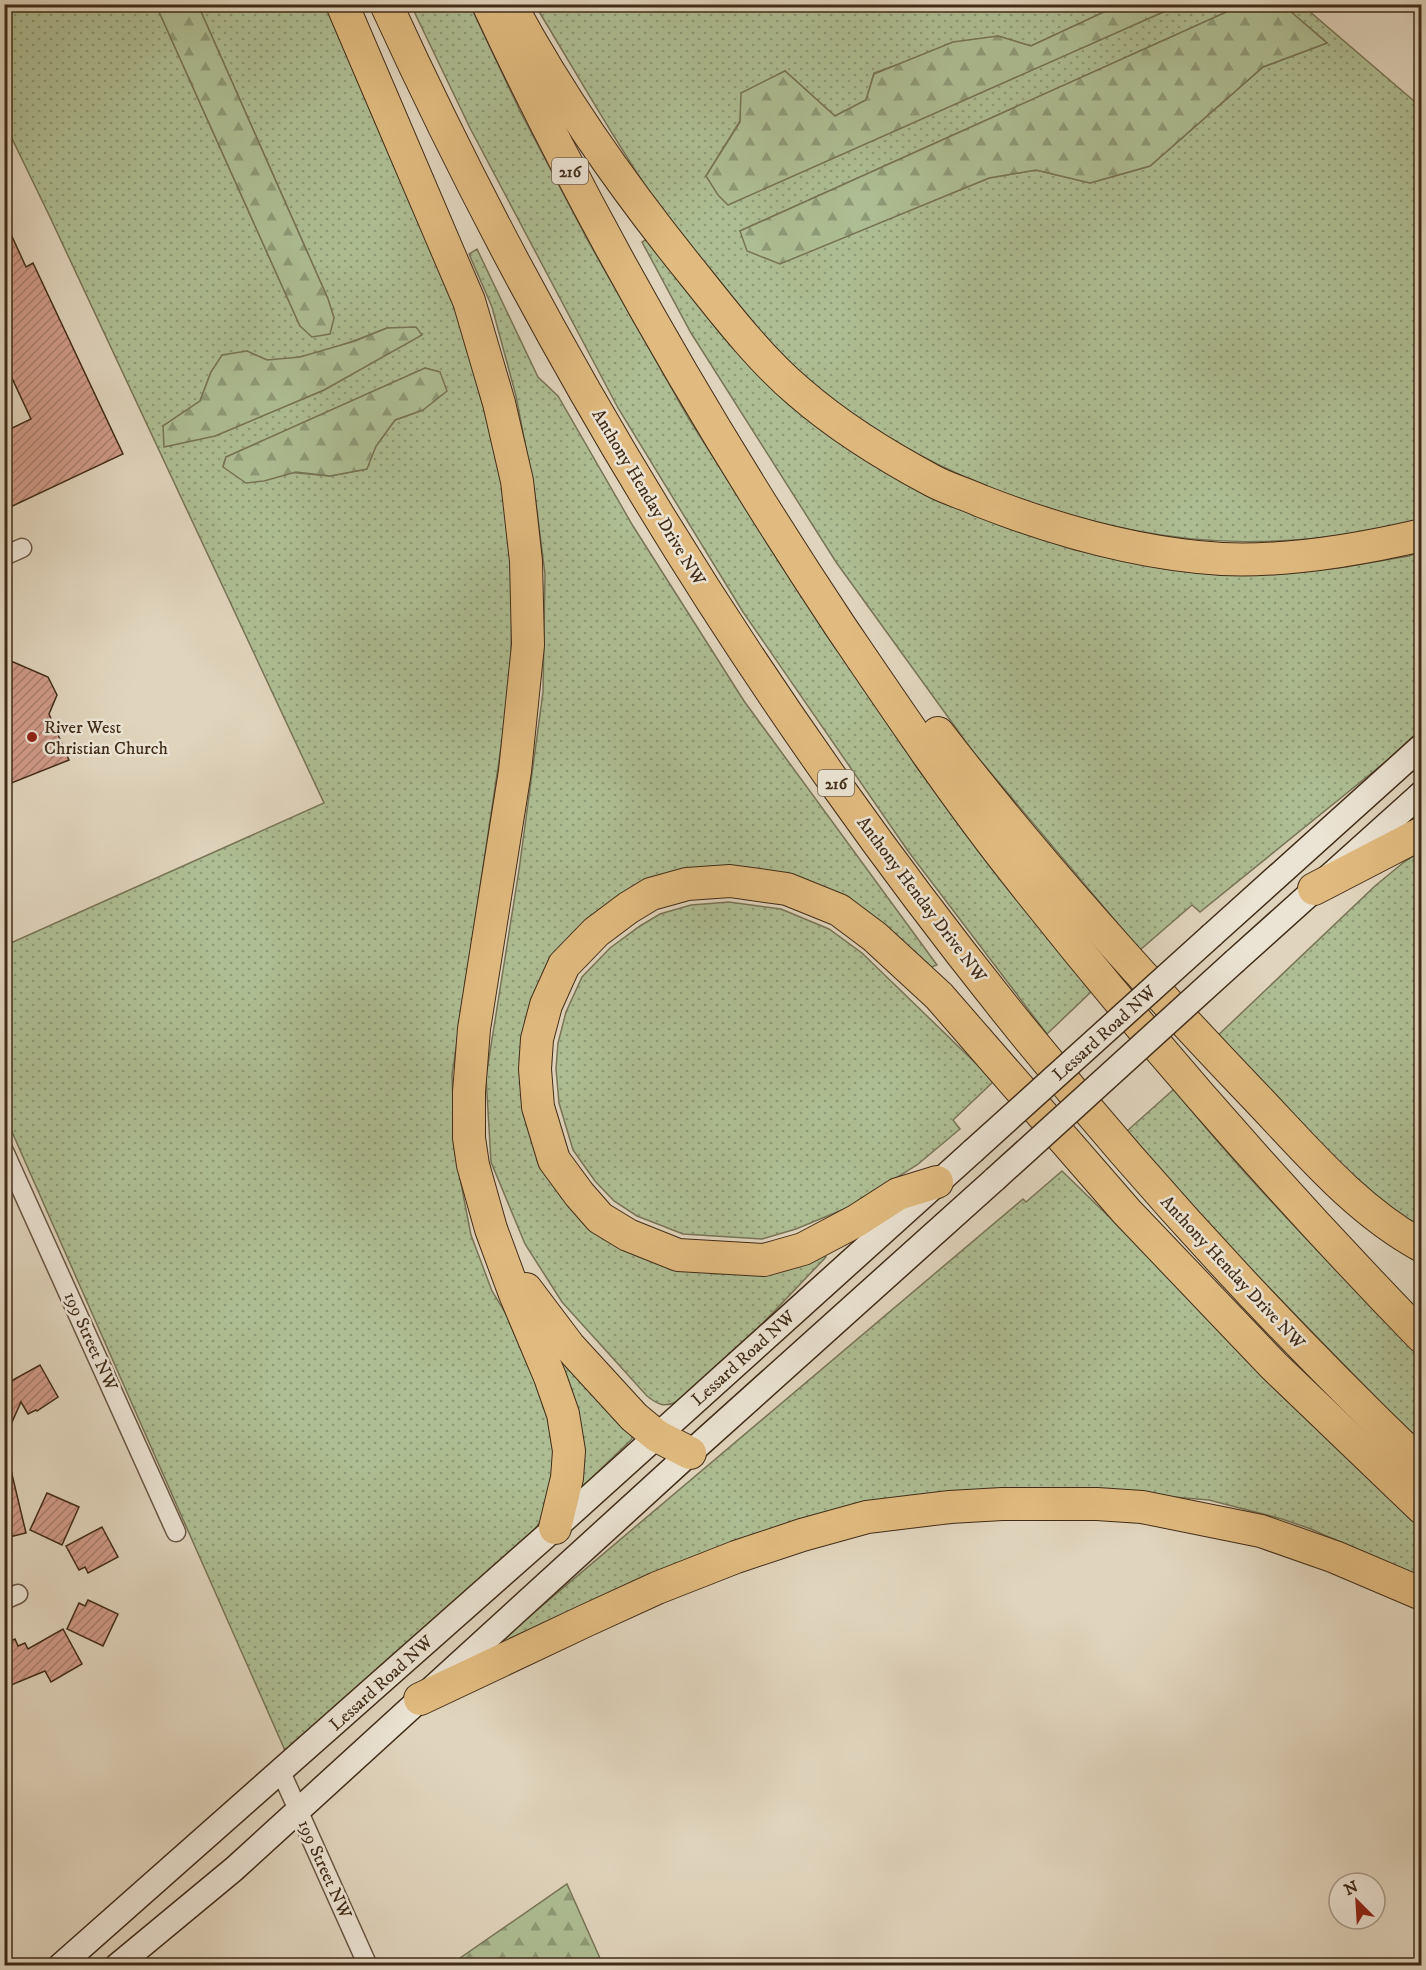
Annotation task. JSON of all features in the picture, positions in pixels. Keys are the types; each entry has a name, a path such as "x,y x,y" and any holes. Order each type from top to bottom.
{"highway":[{"path":"342,4 469,301 500,403 517,482 526,561 528,645 515,771 474,1029 470,1138 473,1165 491,1229 563,1414 569,1451 567,1478 555,1528"},
{"name":"Anthony Henday Drive NW","path":"386,4 482,202 551,332 622,457 774,696 915,895 1016,1024 1153,1185 1270,1314 1422,1465"},
{"name":"216","path":"488,4 530,93 658,334 780,536 905,722 1010,865 1096,973 1214,1114 1335,1248 1422,1337"},
{"path":"510,4 597,146 648,218 732,323 798,392 858,436 935,482 1013,513 1079,535 1167,553 1223,559 1280,557 1347,550 1422,535"},
{"path":"744,478 843,602 984,793 1168,1005 1355,1198 1401,1235 1422,1246"},
{"path":"1314,889 1422,833"},
{"path":"937,1182 898,1194 856,1221 803,1249 764,1260 678,1255 628,1235 600,1218 554,1160 538,1107 535,1069 537,1039 546,1005 564,965 596,932 628,908 651,894 687,884 730,881 787,889 839,910 875,936 939,996 1127,1212 1274,1366 1422,1508"},
{"path":"491,1229 510,1264 569,1346 634,1417 657,1436 690,1453"},
{"path":"420,1699 657,1588 736,1557 867,1517 950,1507 1002,1504 1097,1504 1142,1507 1261,1531 1335,1557 1422,1594"}],"main road":[{"name":"Lessard Road NW","path":"60,1965 555,1528 1422,746"},
{"name":"Lessard Road NW","path":"117,1965 234,1869 690,1453 1422,793"}],"street":[{"path":"4,556 22,548"},
{"name":"199 Street NW","path":"4,1151 176,1532"},
{"name":"199 Street NW","path":"281,1772 368,1965"}],"green space":[{"path":"5,5 156,5 300,326 334,318 328,299 198,5 328,5 450,288 500,466 513,569 510,687 452,1075 455,1153 471,1235 492,1291 543,1375 562,1429 548,1510 533,1532 287,1755 5,1116 4,946 324,803 5,124","holes":["387,328 422,334 324,390 215,436 163,426 200,401 211,372 247,351 268,360 296,358 329,350","425,368 440,372 423,410 395,420 376,446 366,469 330,476 223,466 226,457"]},
{"path":"156,5 198,5 328,299 334,318 330,334 312,337 300,326"},
{"path":"411,5 470,5 520,111 587,239 689,419 784,569 918,769 1091,992 1047,1034 908,851 743,612 618,408 470,128"},
{"path":"535,5 1119,5 1031,46 998,36 913,59 874,73 866,100 835,116 785,71 742,93 740,121 706,176 728,204 1179,5 1242,5 740,231 780,263 989,178 1036,170 1090,183 1150,166 1263,67 1327,43 1283,5 1302,5 1421,107 1421,519 1356,533 1299,540 1216,541 1160,535 1089,520 1003,493 961,475 882,433 844,408 785,357 681,235 626,157"},
{"path":"1119,5 1179,5 728,205 718,195 706,176 740,122 741,93 785,71 835,116 866,100 874,74 953,42 998,36 1031,46"},
{"path":"1242,5 1283,5 1327,43 1263,67 1150,166 1090,183 1036,170 989,178 780,264 747,251 740,231"},
{"path":"647,239 720,333 788,404 849,449 928,496 1007,528 1075,550 1165,569 1222,575 1338,568 1421,552 1421,729 1384,763 1200,912 1192,905 1140,950 974,753 836,562 691,333 642,242"},
{"path":"477,249 538,377 558,396 633,526 744,701 937,965 929,968 776,872 578,929 530,1120 662,1262 715,1274 776,1269 823,1254 826,1257 763,1323 676,1402 668,1405 657,1403 647,1396 562,1302 525,1244 491,1162 486,1077 519,870 543,692 545,574 535,495 516,396 492,307 469,254"},
{"path":"416,327 422,335 324,390 215,436 164,447 163,426 200,401 211,372 222,355 247,351 267,360 300,357 355,341 387,328"},
{"path":"425,368 440,372 447,391 423,410 395,420 376,446 367,469 330,476 296,472 264,481 246,483 223,467 226,457"},
{"path":"1421,851 1421,1231 1380,1204 1211,1042 1375,886"},
{"path":"729,902 781,909 829,929 862,953 994,1081 953,1120 960,1129 917,1165 849,1207 796,1229 762,1239 683,1234 637,1216 614,1201 595,1181 573,1150 559,1103 556,1069 558,1043 566,1012 582,977 610,948 660,914 691,905"},
{"path":"1174,1089 1263,1193 1421,1356 1421,1444 1216,1233 1127,1131"},
{"path":"1062,1171 1421,1520 1421,1582 1376,1558 1311,1529 1209,1500 1068,1488 955,1491 492,1648 1023,1199 1026,1202"},
{"path":"556,1355 632,1434 632,1439 579,1490"},
{"path":"567,1884 603,1965 450,1965"}],"building":[{"path":"4,219 26,267 33,263 123,454 4,510 4,432 31,419 4,361"},
{"name":"River West Christian Church","path":"4,658 48,677 57,695 49,714 69,760 4,786"},
{"path":"40,1365 58,1397 37,1411 28,1414 21,1402 4,1440 4,1385"},
{"path":"10,1466 26,1533 5,1538 5,1467"},
{"path":"47,1493 79,1507 62,1545 30,1530"},
{"path":"102,1527 118,1557 88,1573 85,1567 79,1570 66,1546"},
{"path":"88,1600 118,1614 103,1646 67,1629 79,1603 85,1606"},
{"path":"63,1629 82,1664 51,1682 45,1671 4,1688 4,1644 15,1639 18,1646 25,1643 28,1649"}],"place":[{"name":"River West Christian Church","path":"32,737"}]}
